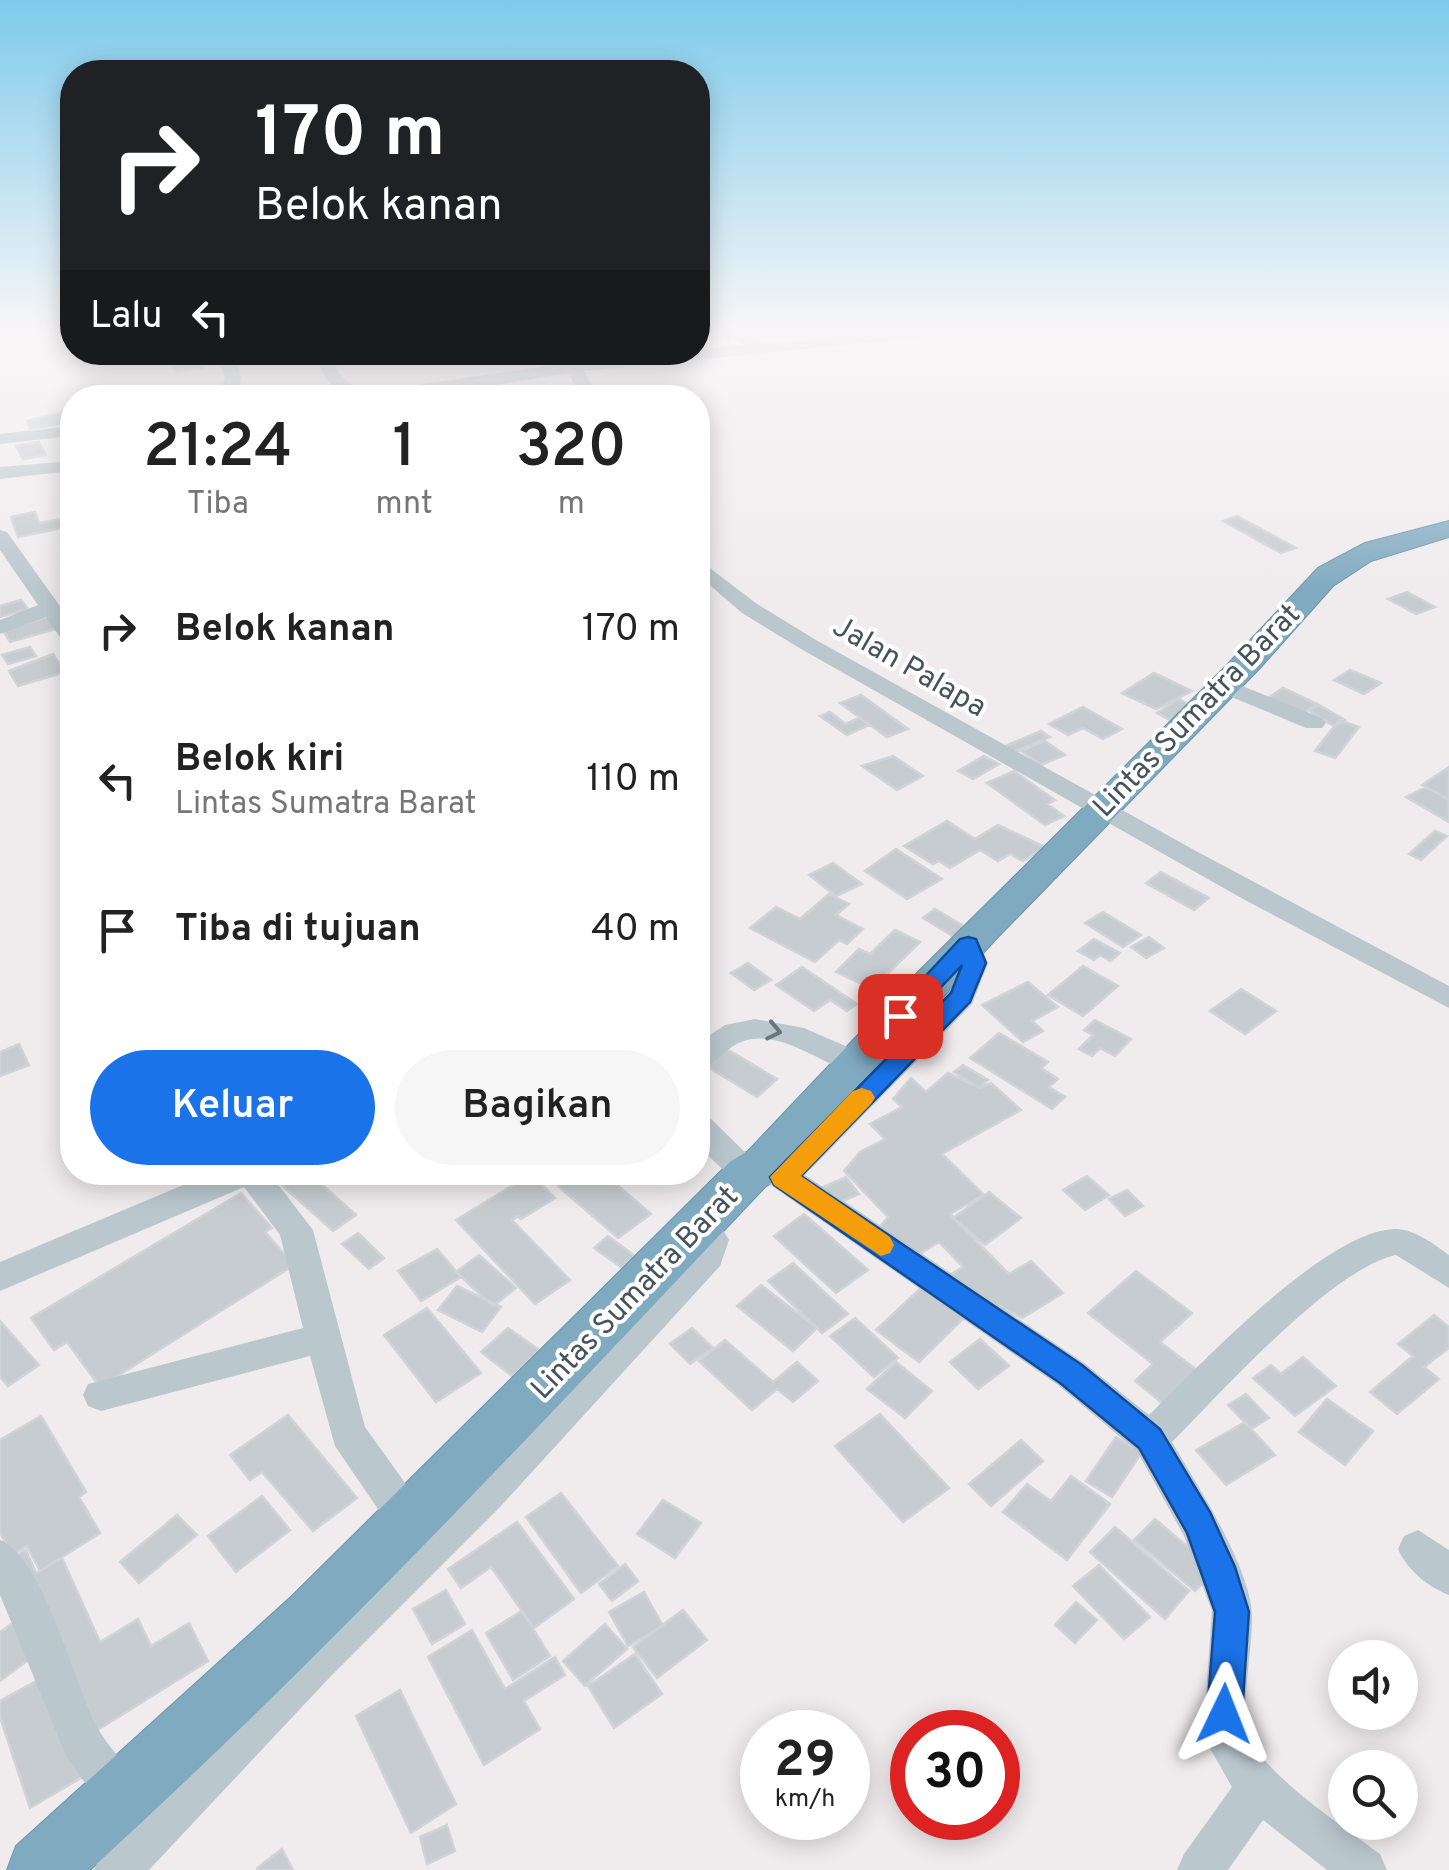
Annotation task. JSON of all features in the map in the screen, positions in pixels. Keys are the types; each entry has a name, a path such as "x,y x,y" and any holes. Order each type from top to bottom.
{"highway":[{"name":"Lintas Sumatra Barat","path":"40,1870 93,1854 123,1798 305,1650 409,1521 472,1485 700,1224 765,1172 855,1063 1099,809 1225,686 1314,586 1340,566 1378,549 1449,529"}],"street":[{"path":"0,439 60,433"},
{"path":"0,473 60,467"},
{"path":"0,536 60,622"},
{"name":"Jalan Palapa","path":"710,582 1206,870 1449,998"},
{"path":"0,628 50,608"},
{"path":"1225,686 1314,723"},
{"path":"765,1172 962,996 974,963 968,944"},
{"path":"710,1045 742,1028 765,1027 797,1036 855,1063"},
{"path":"710,1140 720,1152 765,1172 1071,1374 1150,1438 1198,1523 1232,1612 1225,1736 1258,1788 1364,1870"},
{"path":"0,1277 216,1185"},
{"path":"260,1185 296,1230 348,1434 409,1521"},
{"path":"1150,1438 1293,1302 1372,1245 1397,1242 1449,1274"},
{"path":"102,1394 322,1338"},
{"path":"116,1870 305,1650 472,1485"},
{"path":"1418,1549 1449,1576"},
{"path":"0,1559 20,1590 82,1743 123,1798"},
{"path":"1200,1870 1258,1788"}],"building":[{"path":"60,416 60,424 30,429 28,421"},
{"path":"39,442 46,455 23,459 16,446"},
{"path":"35,512 39,523 60,519 60,528 18,537 11,517"},
{"path":"1237,516 1296,548 1281,553 1223,521"},
{"path":"1407,592 1435,607 1416,614 1388,599"},
{"path":"21,600 28,609 0,617 0,606"},
{"path":"51,616 59,628 10,642 3,630"},
{"path":"30,647 36,656 8,664 2,655"},
{"path":"53,654 60,664 60,673 18,686 9,671"},
{"path":"1350,670 1381,683 1364,694 1334,680"},
{"path":"1154,673 1192,691 1156,709 1122,693"},
{"path":"1283,688 1317,704 1302,714 1268,698"},
{"path":"861,695 908,729 887,737 840,703"},
{"path":"1179,699 1192,706 1170,720 1157,713"},
{"path":"1319,705 1345,720 1334,726 1308,710"},
{"path":"1083,707 1122,729 1103,739 1083,728 1068,735 1049,724"},
{"path":"830,712 846,724 859,718 869,725 847,735 820,716"},
{"path":"1339,720 1359,727 1335,758 1315,751"},
{"path":"1041,731 1050,737 1011,753 1003,747"},
{"path":"1045,741 1065,755 1041,765 1021,751"},
{"path":"893,756 923,776 897,790 862,766"},
{"path":"984,756 999,764 973,779 958,771"},
{"path":"1449,767 1449,799 1422,785"},
{"path":"1014,771 1055,800 1047,804 1064,816 1045,825 987,783"},
{"path":"1426,787 1449,800 1449,822 1406,797"},
{"path":"947,821 975,839 998,825 1045,847 1023,861 1010,854 998,861 980,850 950,868 939,861 933,864 904,846"},
{"path":"1435,831 1447,836 1421,860 1409,854"},
{"path":"896,849 942,879 907,899 865,871"},
{"path":"833,863 862,884 836,896 809,875"},
{"path":"1161,872 1209,898 1194,910 1146,883"},
{"path":"829,894 849,904 836,915 863,929 847,944 839,940 815,962 750,928 776,907 800,919"},
{"path":"935,909 967,928 954,937 923,918"},
{"path":"1103,912 1141,935 1123,947 1085,923"},
{"path":"895,930 920,942 872,989 836,972 859,949 870,954"},
{"path":"1149,937 1164,948 1146,958 1131,947"},
{"path":"1094,939 1120,953 1110,961 1100,955 1094,960 1078,951"},
{"path":"748,963 771,980 754,990 731,973"},
{"path":"1083,966 1118,986 1083,1016 1048,995"},
{"path":"802,967 857,1004 847,1011 830,1000 814,1011 776,985"},
{"path":"1028,982 1058,1007 1032,1021 1043,1031 1023,1042 982,1005"},
{"path":"1241,989 1276,1011 1245,1034 1210,1011"},
{"path":"1095,1020 1131,1039 1115,1056 1100,1048 1092,1056 1079,1049 1093,1035 1084,1030"},
{"path":"999,1033 1048,1062 1041,1068 1058,1079 1049,1087 1065,1097 1052,1109 970,1058"},
{"path":"710,1039 777,1079 757,1097 710,1068"},
{"path":"19,1044 29,1065 0,1076 0,1052"},
{"path":"963,1065 988,1080 979,1088 954,1072"},
{"path":"948,1073 980,1088 991,1083 1021,1110 942,1154 984,1195 950,1214 1009,1274 1031,1261 1063,1293 1022,1318 945,1278 963,1267 939,1242 915,1257 877,1230 888,1217 844,1171 860,1152 885,1139 870,1124 902,1107 893,1099 911,1078 926,1092"},
{"path":"1087,1176 1109,1195 1085,1210 1063,1190"},
{"path":"846,1177 859,1194 836,1204 823,1187"},
{"path":"282,1185 322,1185 356,1215 333,1231"},
{"path":"513,1185 542,1185 555,1198 521,1219 518,1216 512,1220 570,1280 535,1304 456,1220"},
{"path":"617,1185 651,1214 618,1238 558,1186"},
{"path":"1127,1190 1143,1206 1125,1216 1109,1199"},
{"path":"989,1192 1021,1218 985,1245 953,1218"},
{"path":"241,1193 272,1228 265,1232 294,1265 100,1387 67,1342 54,1350 31,1318"},
{"path":"804,1214 868,1270 836,1293 774,1236"},
{"path":"358,1233 384,1258 369,1269 342,1244"},
{"path":"608,1236 635,1256 622,1268 594,1248"},
{"path":"437,1249 461,1277 421,1301 398,1271"},
{"path":"479,1255 516,1288 493,1306 456,1272"},
{"path":"793,1263 848,1314 822,1333 768,1281"},
{"path":"1136,1271 1192,1313 1160,1342 1202,1374 1167,1407 1135,1381 1153,1364 1088,1313"},
{"path":"761,1285 817,1328 793,1351 737,1306"},
{"path":"924,1285 966,1316 919,1362 876,1330"},
{"path":"457,1286 501,1307 482,1332 438,1310"},
{"path":"427,1308 481,1373 436,1402 384,1335"},
{"path":"1434,1315 1449,1327 1449,1348 1424,1367 1439,1379 1397,1414 1370,1392 1413,1356 1398,1344"},
{"path":"855,1318 898,1358 874,1377 830,1336"},
{"path":"0,1321 39,1365 8,1386 0,1377"},
{"path":"508,1328 539,1350 512,1376 481,1352"},
{"path":"692,1328 713,1348 690,1364 670,1344"},
{"path":"980,1339 1009,1366 978,1389 950,1362"},
{"path":"725,1340 773,1382 797,1362 818,1381 793,1402 777,1389 752,1410 699,1361"},
{"path":"1303,1357 1336,1386 1295,1416 1253,1378 1271,1365 1281,1374"},
{"path":"896,1362 932,1391 905,1418 867,1389"},
{"path":"1246,1394 1269,1418 1251,1429 1228,1405"},
{"path":"1327,1399 1373,1431 1345,1465 1299,1432"},
{"path":"880,1414 949,1488 903,1522 835,1446"},
{"path":"288,1415 357,1498 313,1531 262,1472 250,1480 230,1455"},
{"path":"41,1416 86,1492 79,1497 100,1533 40,1571 27,1546 12,1555 0,1533 0,1440"},
{"path":"1245,1422 1275,1455 1226,1485 1196,1450"},
{"path":"1116,1437 1142,1452 1112,1497 1086,1481"},
{"path":"1021,1440 1043,1461 991,1506 969,1484"},
{"path":"1071,1476 1110,1504 1067,1560 1003,1512 1027,1484 1051,1501"},
{"path":"561,1493 618,1566 581,1593 526,1517"},
{"path":"262,1496 290,1530 236,1572 208,1536"},
{"path":"663,1500 701,1523 675,1558 637,1534"},
{"path":"177,1515 197,1535 139,1583 120,1562"},
{"path":"1155,1519 1215,1570 1195,1591 1134,1540"},
{"path":"517,1522 574,1599 534,1628 491,1567 461,1588 448,1569"},
{"path":"1115,1527 1189,1591 1165,1619 1090,1552"},
{"path":"26,1550 36,1573 62,1558 100,1642 138,1619 151,1646 189,1623 208,1661 88,1736 12,1558"},
{"path":"625,1564 638,1581 612,1601 599,1584"},
{"path":"1099,1565 1150,1617 1124,1639 1073,1586"},
{"path":"446,1590 465,1624 432,1644 413,1609"},
{"path":"644,1592 663,1626 628,1646 609,1612"},
{"path":"1076,1602 1097,1620 1075,1643 1055,1625"},
{"path":"683,1610 707,1640 657,1678 633,1647"},
{"path":"522,1611 550,1656 513,1680 486,1633"},
{"path":"20,1618 42,1650 0,1681 0,1632"},
{"path":"605,1624 627,1649 585,1686 563,1661"},
{"path":"472,1630 505,1689 555,1657 565,1675 524,1701 540,1729 484,1765 428,1657"},
{"path":"635,1654 662,1694 614,1728 588,1686"},
{"path":"47,1675 84,1776 30,1808 0,1717 0,1701"},
{"path":"400,1690 456,1804 411,1833 356,1716"},
{"path":"447,1825 455,1851 427,1864 420,1837"},
{"path":"282,1849 293,1870 258,1870 257,1868"}],"slow traffic":[{"path":"862,1098 783,1177 881,1245"}],"route":[{"path":"900,1016 968,944 974,963 962,996 783,1177 1071,1374 1150,1438 1198,1523 1232,1612 1224,1714"}]}
